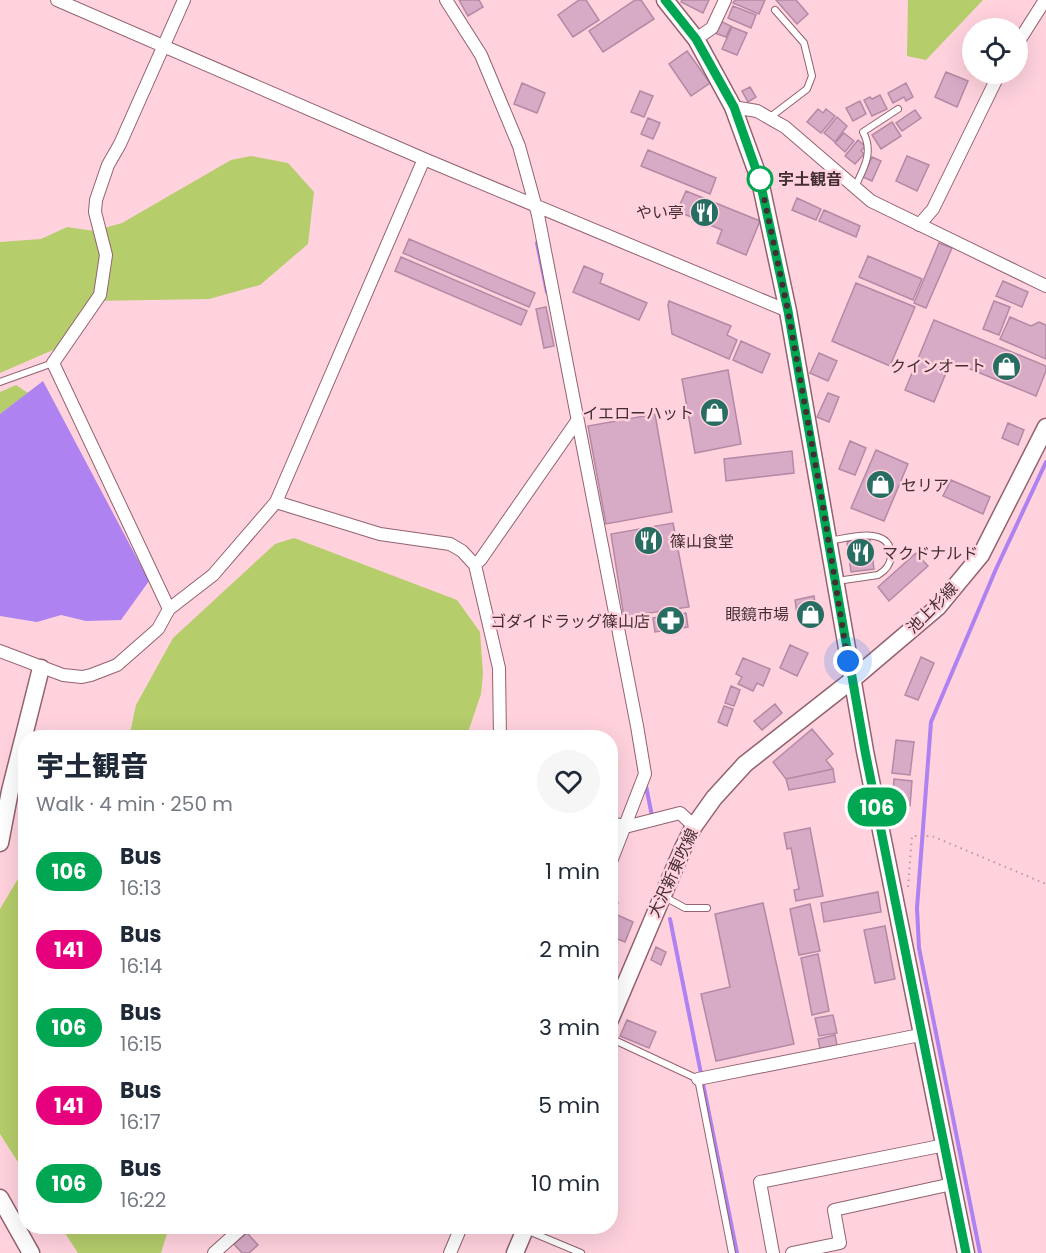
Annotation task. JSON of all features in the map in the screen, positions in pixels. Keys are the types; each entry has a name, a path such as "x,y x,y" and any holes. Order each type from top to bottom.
{"main road":[{"path":"665,0 696,39 734,107 760,181 788,311 834,582 920,1035 966,1253"},
{"name":"池上杉線","path":"852,680 938,607 981,555 1046,427"},
{"path":"25,730 41,668"},
{"name":"大沢新東吹線","path":"618,1001 662,895 694,826 714,798 746,764 852,680"},
{"path":"0,843 18,759"},
{"path":"0,1198 18,1231"},
{"path":"20,1234 30,1253"},
{"path":"515,1253 521,1234"}],"street":[{"path":"57,0 424,159 788,311"},
{"path":"170,609 53,363 99,295 106,255 95,212 96,201 108,165 184,0"},
{"path":"446,0 485,65 519,146 538,215 645,774 618,846"},
{"path":"696,39 712,28 725,0"},
{"path":"1028,27 1045,0"},
{"path":"919,225 933,209 994,84"},
{"path":"734,107 757,111 785,128 871,201 1046,286"},
{"path":"0,651 63,675 82,676 117,664 158,629 170,609 213,575 276,502 424,159"},
{"path":"475,565 481,560 577,421"},
{"path":"276,502 381,534 450,544 462,551 475,565 499,668 500,730"},
{"path":"618,824 626,827 680,813 694,826"},
{"path":"698,1079 920,1035"},
{"path":"773,1253 760,1182 945,1145"},
{"path":"792,1253 840,1243 834,1210 952,1184"},
{"path":"214,1253 235,1234"},
{"path":"450,1253 458,1234"}],"lane":[{"path":"769,118 807,89 812,76 804,42 775,10"},
{"path":"855,187 869,154 868,141 862,132 898,109"},
{"path":"0,382 53,363"},
{"path":"828,541 878,536 888,544 891,555 887,567 878,575 834,582"},
{"path":"662,895 685,908 707,908"},
{"path":"618,1042 698,1079 732,1253"},
{"path":"537,1234 581,1253"}],"path":[{"path":"908,895 912,836 932,836 1046,884"}],"green space":[{"path":"908,0 983,0 966,18 962,18 962,22 926,60 907,56"},
{"path":"251,156 288,163 314,192 308,244 260,285 209,299 91,301 69,343 0,373 0,242 41,239 67,227 94,231 122,223 231,160"},
{"path":"16,385 28,393 0,414 0,392"},
{"path":"294,538 457,600 480,632 483,674 481,694 469,730 131,730 136,705 173,638 275,544"},
{"path":"18,879 18,1162 0,1134 0,909"},
{"path":"66,1234 167,1234 161,1253 78,1253"}],"shaded area":[{"path":"43,381 149,581 121,620 86,621 61,615 37,622 0,616 0,414"}],"building":[{"path":"459,0 479,0 483,7 468,16"},
{"path":"579,0 586,0 599,20 573,37 558,15"},
{"path":"635,0 641,0 654,19 603,52 589,31"},
{"path":"682,0 709,0 703,13 681,2"},
{"path":"735,0 765,0 759,14 733,3"},
{"path":"776,0 796,0 808,14 797,24"},
{"path":"733,6 756,15 751,28 728,18"},
{"path":"720,21 731,26 726,37 715,33"},
{"path":"732,27 747,33 737,55 722,49"},
{"path":"687,51 710,83 691,96 669,64"},
{"path":"946,72 962,79 962,84 967,84 957,107 935,97"},
{"path":"522,83 545,93 537,113 514,104"},
{"path":"906,83 913,97 906,101 904,97 893,103 888,93"},
{"path":"750,87 756,97 748,102 742,91"},
{"path":"640,91 653,96 644,117 631,112"},
{"path":"880,95 887,109 872,116 864,100"},
{"path":"860,101 866,114 853,121 846,108"},
{"path":"818,109 823,113 826,109 835,116 821,133 807,122"},
{"path":"915,110 921,118 902,131 896,123"},
{"path":"837,117 847,126 835,142 824,133"},
{"path":"648,118 660,123 653,139 641,134"},
{"path":"892,122 901,136 881,149 872,135"},
{"path":"844,133 854,141 845,152 835,143"},
{"path":"858,140 865,146 861,151 864,154 855,164 845,156"},
{"path":"648,150 716,178 710,194 641,166"},
{"path":"907,156 929,165 917,191 896,181"},
{"path":"872,157 881,161 872,181 863,177"},
{"path":"686,191 760,221 746,255 717,243 722,230 677,211"},
{"path":"797,198 821,209 816,220 792,210"},
{"path":"824,210 860,226 856,237 819,221"},
{"path":"409,239 535,293 529,307 403,253"},
{"path":"939,243 952,248 926,308 914,303"},
{"path":"868,256 922,279 913,300 859,277"},
{"path":"401,257 527,311 521,325 395,271"},
{"path":"584,266 603,274 600,283 647,303 639,320 573,292"},
{"path":"1003,281 1028,292 1022,307 996,296"},
{"path":"856,283 915,307 890,366 832,341"},
{"path":"669,301 731,326 727,335 737,340 729,359 672,334"},
{"path":"994,301 1010,307 999,335 983,329"},
{"path":"546,307 554,346 544,348 536,309"},
{"path":"1010,317 1031,326 1039,322 1046,325 1046,359 1000,339"},
{"path":"934,320 1046,366 1036,396 951,361 934,402 905,390"},
{"path":"741,341 770,354 762,373 733,360"},
{"path":"819,353 837,361 828,381 810,373"},
{"path":"728,370 741,444 695,453 682,379"},
{"path":"828,393 839,397 829,422 817,417"},
{"path":"655,414 672,512 606,524 588,426"},
{"path":"1008,423 1024,430 1018,445 1002,438"},
{"path":"850,441 866,448 855,475 839,469"},
{"path":"876,450 908,464 884,521 851,508"},
{"path":"792,451 794,473 726,481 724,459"},
{"path":"951,480 990,497 983,514 943,496"},
{"path":"673,523 689,607 624,617 611,534"},
{"path":"870,539 874,569 851,572 847,542"},
{"path":"916,553 928,566 889,601 878,587"},
{"path":"814,596 817,616 809,618 797,614 795,600"},
{"path":"686,613 688,627 655,632 653,618"},
{"path":"790,645 808,653 797,676 780,668"},
{"path":"921,657 934,663 918,700 905,695"},
{"path":"743,658 770,669 763,686 757,683 753,691 738,684 742,677 736,674"},
{"path":"731,686 740,690 734,706 725,703"},
{"path":"775,704 782,713 762,730 754,721"},
{"path":"724,706 733,709 727,726 718,722"},
{"path":"812,729 833,754 826,760 833,769 786,779 773,762"},
{"path":"896,740 914,742 910,775 892,773"},
{"path":"833,769 835,782 789,790 786,779"},
{"path":"894,779 912,781 910,806 892,805"},
{"path":"810,828 823,896 796,901 794,890 799,889 791,848 787,849 784,833"},
{"path":"878,892 881,912 824,922 821,903"},
{"path":"763,903 794,1044 716,1061 701,994 730,987 715,914"},
{"path":"810,904 820,951 799,955 790,909"},
{"path":"618,915 633,922 625,942 618,939"},
{"path":"885,926 895,979 875,983 864,930"},
{"path":"656,947 666,952 661,965 651,960"},
{"path":"818,954 829,1011 812,1015 801,958"},
{"path":"833,1015 837,1033 819,1036 815,1018"},
{"path":"627,1020 656,1032 649,1048 620,1036"},
{"path":"835,1035 837,1045 820,1049 818,1039"},
{"path":"248,1234 258,1245 249,1253 242,1253 234,1244"}],"waterway":[{"path":"537,243 547,292"},
{"path":"980,1253 919,948 917,908 931,722 996,569 1046,462"},
{"path":"646,786 652,816"},
{"path":"670,919 737,1253"}],"bus line":[{"name":"106","path":"665,0 696,39 734,107 760,181 776,247 865,751 920,1035 966,1253"}],"place":[{"name":"宇土観音","path":"760,179"},
{"name":"やい亭","path":"705,212"},
{"name":"クインオート","path":"1007,366"},
{"name":"イエローハット","path":"715,413"},
{"name":"セリア","path":"880,485"},
{"name":"篠山食堂","path":"649,541"},
{"name":"マクドナルド","path":"861,553"},
{"name":"眼鏡市場","path":"810,614"},
{"name":"ゴダイドラッグ篠山店","path":"671,621"}],"route":[{"path":"760,179 788,311 848,661"}]}
